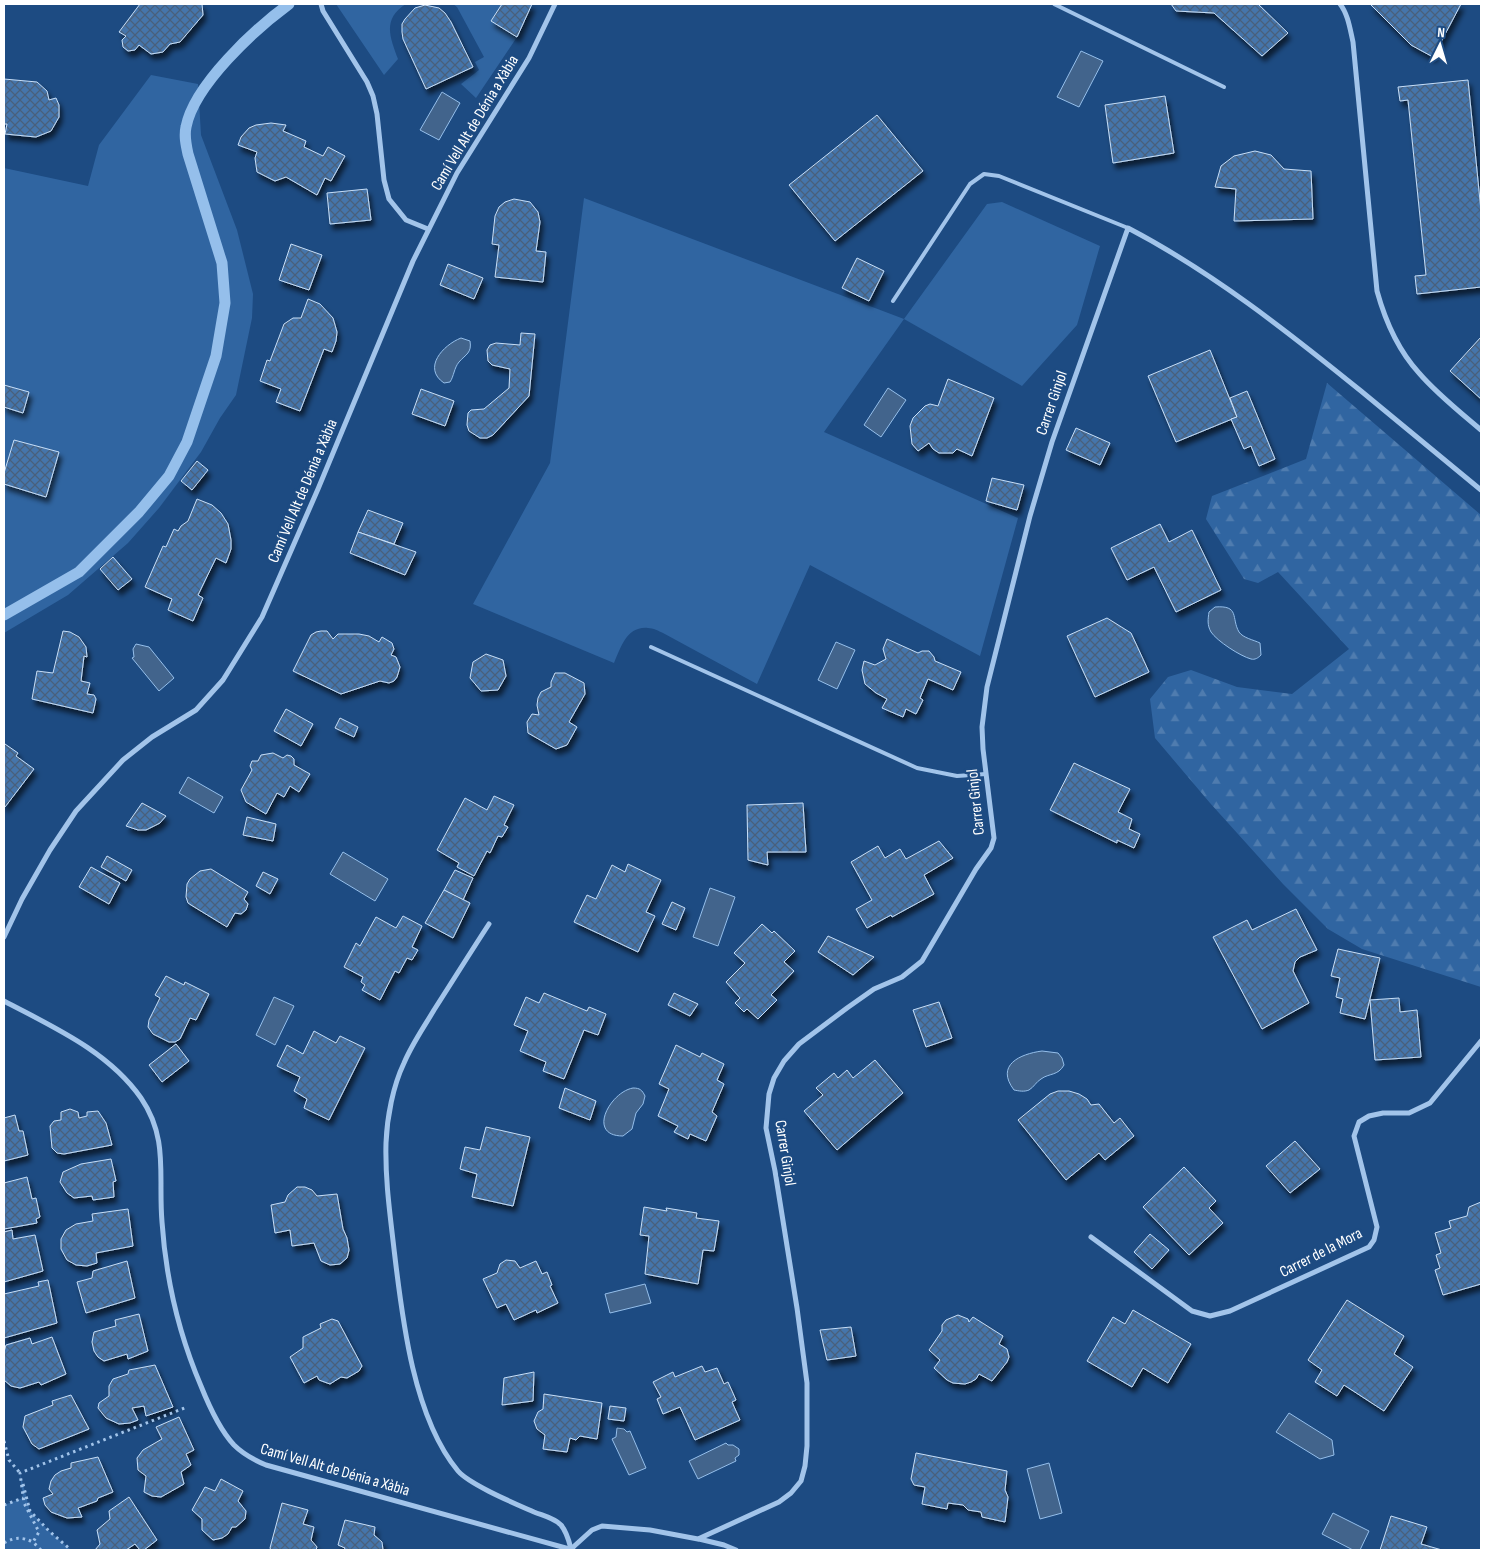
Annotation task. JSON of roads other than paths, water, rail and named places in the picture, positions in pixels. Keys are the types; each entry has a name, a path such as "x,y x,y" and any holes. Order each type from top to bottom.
{"street":[{"path":"321,4 323,11 354,59 373,96 377,114 384,180 389,199 406,220 428,229"},
{"name":"Camí Vell Alt de Dénia a Xàbia","path":"4,936 22,898 50,850 76,811 123,760 152,737 196,710 223,680 262,617 428,229 457,173 530,58 555,4"},
{"path":"1340,4 1349,24 1353,42 1377,291 1384,315 1394,337 1418,372 1481,430"},
{"path":"1128,228 1197,268 1297,339 1481,490"},
{"name":"Carrer Ginjol","path":"698,1539 779,1502 791,1493 800,1481 805,1466 807,1446 807,1383 780,1200 766,1128 768,1103 774,1078 784,1061 799,1044 874,989 902,977 922,961 976,869 991,848 994,838 982,727 987,687 1030,516 1054,433 1128,228"},
{"path":"489,924 403,1063 389,1117 386,1142 390,1214 399,1297 409,1348 432,1426 449,1459 460,1473 477,1484 534,1512 550,1517 560,1524 567,1534 572,1550 592,1530 602,1526 650,1530 724,1545 736,1550"},
{"name":"Camí Vell Alt de Dénia a Xàbia","path":"4,1001 60,1030 91,1049 117,1069 141,1098 154,1121 162,1152 162,1220 168,1280 179,1327 206,1399 222,1430 234,1445 249,1457 266,1465 572,1550"},
{"name":"Carrer de la Mora","path":"1091,1237 1192,1311 1210,1316 1230,1311 1369,1247 1374,1240 1377,1226 1354,1136 1359,1122 1369,1116 1383,1113 1409,1113 1430,1103 1481,1041"}],"lane":[{"path":"1054,4 1224,87"},
{"path":"893,301 970,184 984,174 999,176 1128,228"},
{"path":"651,647 917,768 957,776 986,774"}],"waterway":[{"path":"4,615 79,572 139,512 169,476 187,442 216,356 225,303 222,263 188,154 185,137 186,127 191,111 213,76 244,43 289,4"}]}
